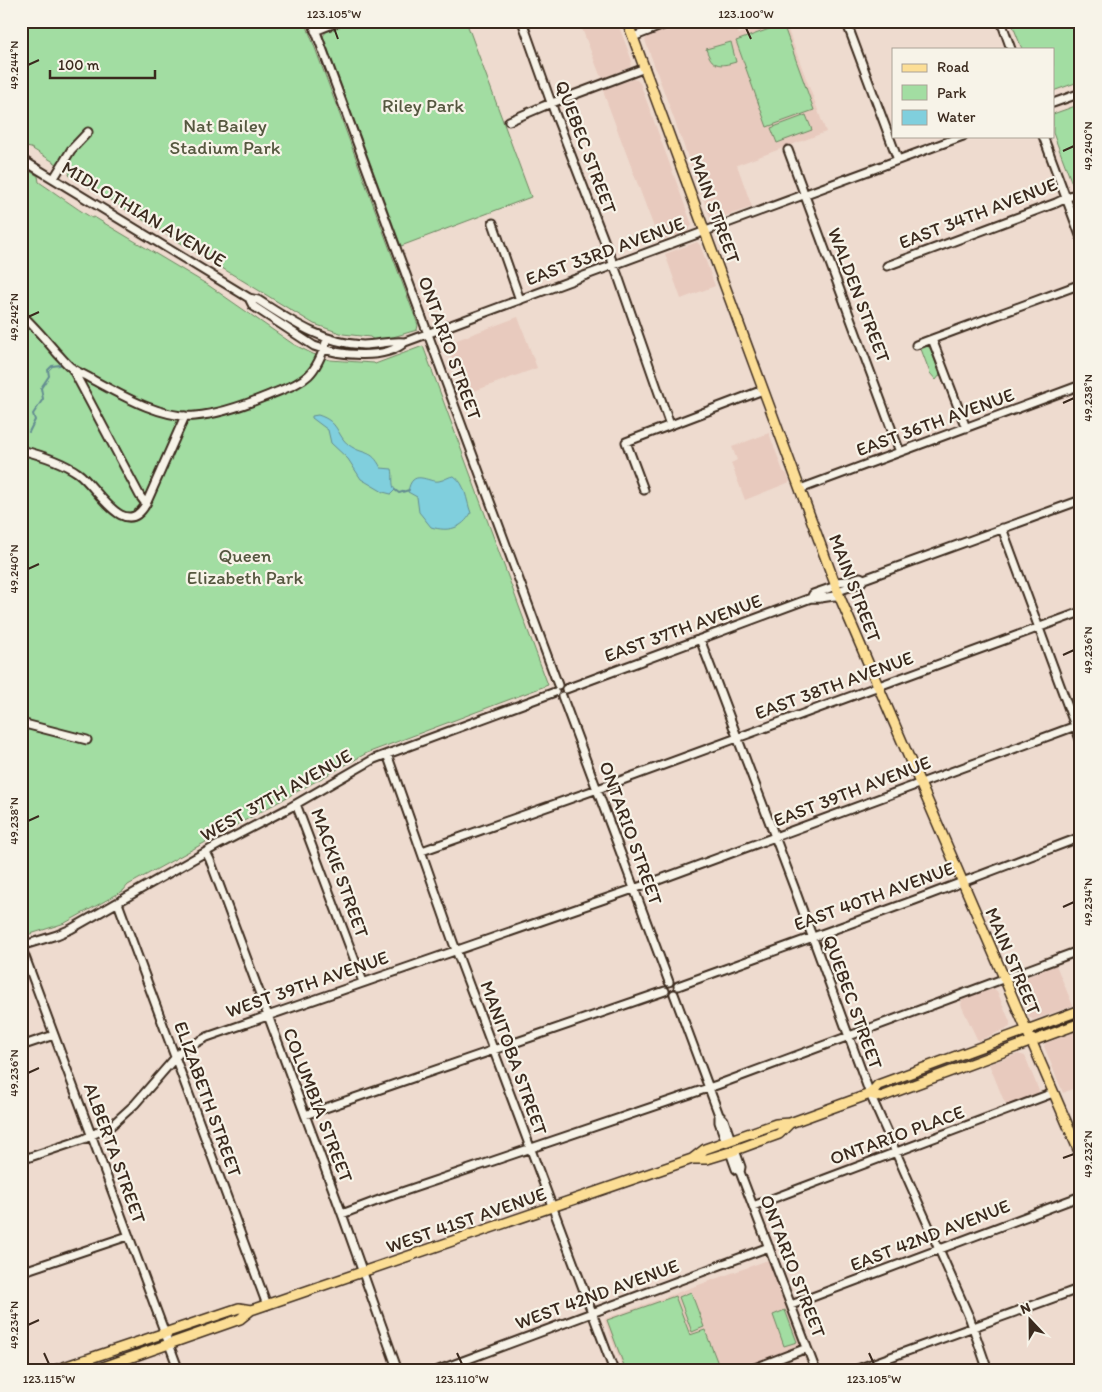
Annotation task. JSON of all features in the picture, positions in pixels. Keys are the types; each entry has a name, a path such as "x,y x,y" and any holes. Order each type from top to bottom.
{"main road":[{"name":"MAIN STREET","path":"627,21 837,589 1030,1042 1081,1156"},
{"path":"790,1123 870,1094 878,1085 1081,1010"},
{"path":"870,1094 881,1097 1081,1023"},
{"name":"WEST 41ST AVENUE","path":"92,1371 240,1320 251,1310 692,1159 705,1149 776,1124 790,1123"},
{"name":"WEST 41ST AVENUE","path":"692,1159 707,1159 779,1134 790,1123"},
{"name":"WEST 41ST AVENUE","path":"52,1371 239,1308 251,1310"}],"street":[{"name":"ONTARIO STREET","path":"312,21 669,982"},
{"path":"316,33 340,21"},
{"name":"QUEBEC STREET","path":"522,21 551,103 614,266 670,425"},
{"path":"633,37 674,21"},
{"path":"846,21 898,160"},
{"path":"1001,21 1011,48"},
{"path":"508,121 645,68"},
{"path":"1054,103 1081,93"},
{"path":"54,178 71,150 88,132"},
{"name":"EAST 33RD AVENUE","path":"405,342 958,138"},
{"path":"1044,138 1081,238"},
{"name":"WALDEN STREET","path":"788,150 900,452"},
{"name":"MIDLOTHIAN AVENUE","path":"21,159 249,298 258,300 309,332 346,344 364,345 397,341 405,342"},
{"name":"EAST 34TH AVENUE","path":"887,266 1058,202 1081,191"},
{"path":"493,223 520,300"},
{"path":"916,344 1081,284"},
{"name":"MIDLOTHIAN AVENUE","path":"249,298 253,306 274,321 314,346 324,350"},
{"path":"21,314 72,368 146,504"},
{"path":"932,338 966,428"},
{"path":"72,368 127,398 162,412 195,416 226,411 301,382 310,376 315,369 327,339"},
{"path":"324,350 374,354 399,348 405,342"},
{"name":"EAST 36TH AVENUE","path":"800,490 1081,386"},
{"path":"644,490 626,442 763,390"},
{"path":"21,450 71,468 87,481 120,516 134,517 140,513 146,504 185,416"},
{"name":"EAST 37TH AVENUE","path":"560,691 811,598 814,594 861,582 864,579 1081,500"},
{"path":"1002,528 1078,725 1081,742"},
{"name":"EAST 38TH AVENUE","path":"422,851 598,789 1081,612"},
{"name":"QUEBEC STREET","path":"700,639 870,1094 972,1327 988,1371"},
{"name":"WEST 37TH AVENUE","path":"21,946 57,936 358,768 387,754 560,691"},
{"path":"21,724 87,740"},
{"name":"EAST 39TH AVENUE","path":"635,889 1078,725"},
{"name":"MANITOBA STREET","path":"387,754 456,950 614,1371"},
{"name":"MACKIE STREET","path":"296,804 363,982"},
{"name":"EAST 40TH AVENUE","path":"678,986 1081,837"},
{"name":"COLUMBIA STREET","path":"206,852 342,1214 398,1371"},
{"name":"WEST 39TH AVENUE","path":"21,1160 91,1136 112,1125 135,1104 181,1051 207,1037 635,889"},
{"name":"ELIZABETH STREET","path":"118,903 267,1305"},
{"name":"ALBERTA STREET","path":"21,946 179,1371"},
{"path":"342,1214 709,1088 1081,950"},
{"path":"666,991 666,986 669,982 675,983 678,986 678,991 674,994"},
{"path":"305,1116 666,991"},
{"path":"666,991 669,994 674,994"},
{"path":"674,994 719,1115 719,1122 729,1141"},
{"path":"21,1046 54,1035"},
{"name":"ONTARIO PLACE","path":"753,1206 1053,1094"},
{"name":"ONTARIO STREET","path":"732,1151 736,1169 740,1172 816,1371"},
{"name":"EAST 42ND AVENUE","path":"791,1305 1081,1196"},
{"path":"21,1272 128,1236"},
{"name":"WEST 42ND AVENUE","path":"436,1371 769,1247"},
{"path":"852,1371 1081,1288"},
{"path":"747,1371 807,1348"},
{"path":"1067,1371 1081,1366"}],"shaded area":[{"path":"579,21 617,21 632,61 630,67 604,78 600,75"},
{"path":"701,21 734,21 739,34 774,21 787,21 790,29 788,30 826,132 737,165 752,207 714,220 710,217 645,40 648,36 682,24 683,28"},
{"path":"633,79 640,83 692,225 688,231 659,241 604,94 604,89"},
{"path":"697,242 700,245 715,286 681,299 665,254"},
{"path":"518,317 537,368 466,394 446,344"},
{"path":"769,433 783,471 787,474 790,482 745,500 731,463 737,460 732,447"},
{"path":"1056,965 1073,1006 1033,1020 1029,1016 1016,985 1017,981"},
{"path":"991,989 997,991 1010,1022 1010,1027 978,1041 961,1005 962,1000"},
{"path":"1078,1031 1081,1034 1081,1085 1063,1093 1044,1046 1046,1043"},
{"path":"1018,1054 1025,1056 1039,1091 1035,1096 1009,1107 1004,1101 989,1064"},
{"path":"768,1260 802,1347 732,1371 624,1371 604,1319"}],"green space":[{"name":"Nat Bailey Stadium Park","path":"21,21 305,21 418,325 417,330 374,340 370,337 343,334 314,324 69,175 70,172 31,148 21,146"},
{"name":"Riley Park","path":"355,21 466,21 531,197 401,246 323,36 326,32"},
{"path":"1011,21 1081,21 1081,81 1054,91 1054,48 1022,48"},
{"path":"783,24 814,110 767,127 736,41"},
{"path":"731,42 736,62 725,65 717,64 708,55 706,49"},
{"path":"1081,104 1081,183 1073,186 1054,136 1054,114"},
{"path":"806,115 812,130 777,143 771,128"},
{"name":"Queen Elizabeth Park","path":"21,166 38,176 39,182 85,214 92,218 94,217 208,285 293,344 313,354 330,360 375,364 423,346 548,685 367,753 128,885 123,891 65,923 21,937"},
{"path":"922,346 928,346 931,350 940,375 936,380 930,373 921,349"},
{"path":"691,1292 704,1327 692,1332 679,1297"},
{"path":"675,1296 690,1335 705,1330 720,1369 715,1371 626,1371 607,1320"},
{"path":"785,1310 797,1342 784,1346 773,1315"}],"water":[{"path":"318,415 330,421 349,445 370,455 381,468 392,469 395,490 391,494 383,492 361,479 348,459 331,443 328,430 312,418 312,416"},
{"path":"454,476 461,483 471,513 463,523 454,528 431,527 419,512 417,497 408,492 410,484 417,478 439,481"}],"waterway":[{"path":"29,432 35,420 33,414 43,399 41,388 49,376 48,370 52,366 60,365"},
{"path":"395,490 399,493 409,490"}]}
